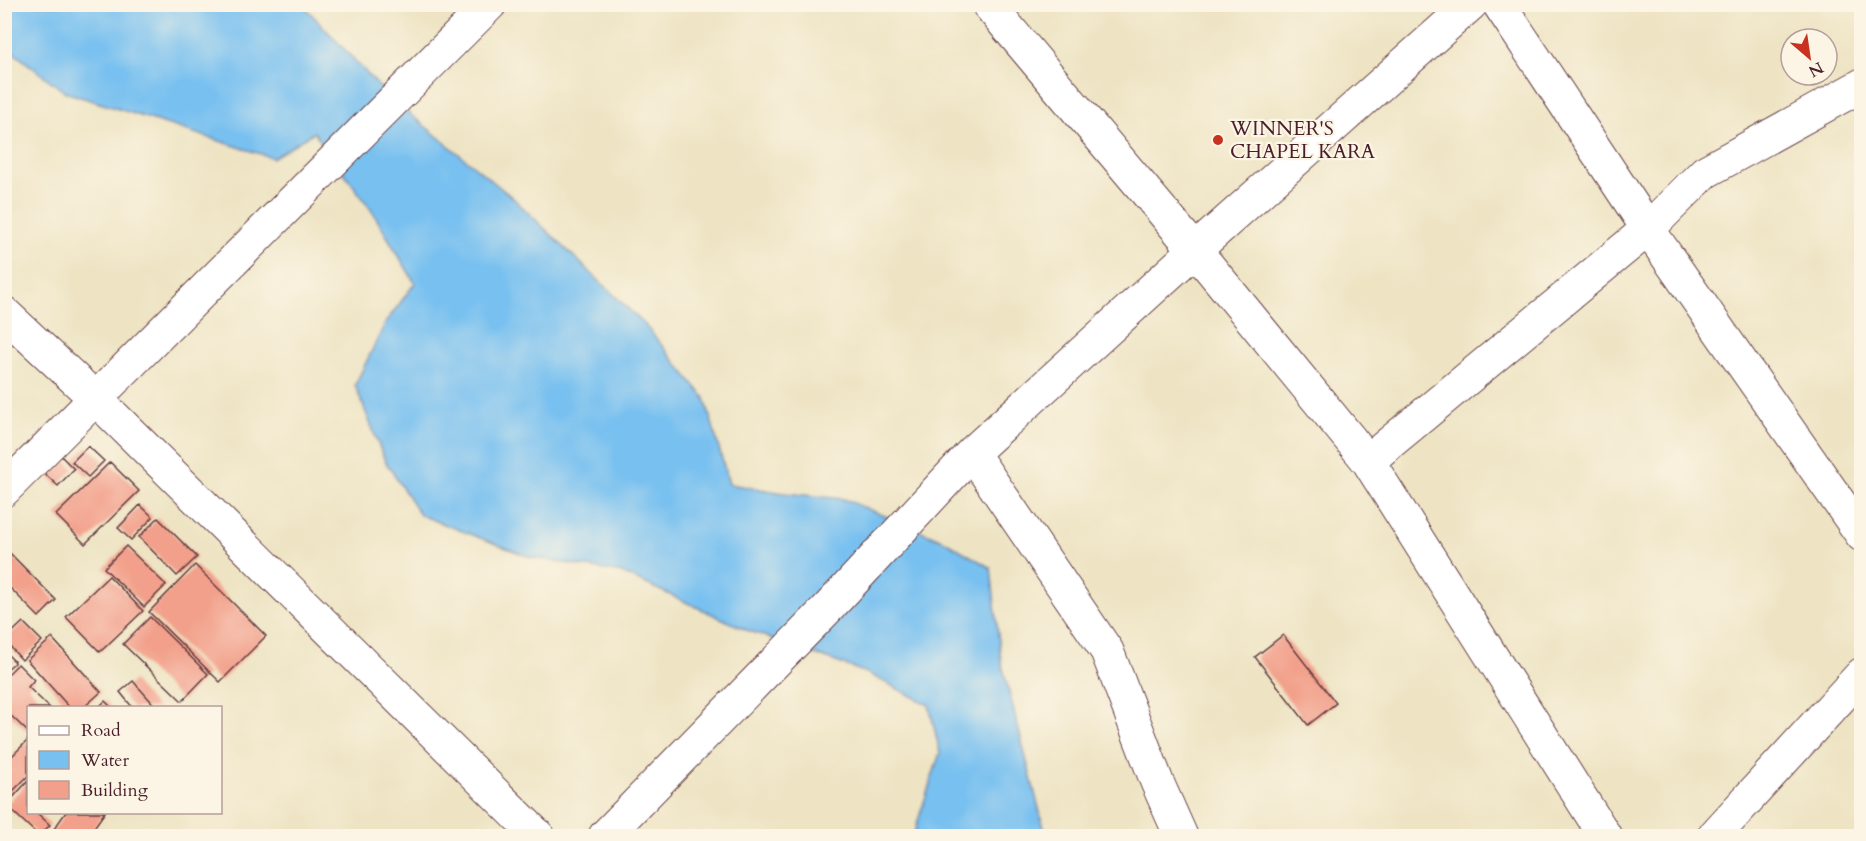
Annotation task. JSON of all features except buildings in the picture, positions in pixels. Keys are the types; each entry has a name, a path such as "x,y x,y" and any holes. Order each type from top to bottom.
{"street":[{"path":"4,490 490,4"},
{"path":"988,4 1195,250 1368,461 1605,837"},
{"path":"605,837 830,606 972,453 1471,4"},
{"path":"1499,4 1648,229 1862,535"},
{"path":"1368,461 1648,229 1705,172 1862,85"},
{"path":"4,314 96,399 538,837"},
{"path":"972,453 1107,651 1157,782 1181,837"},
{"path":"1714,837 1862,674"}],"water":[{"path":"4,5 303,5 388,96 513,198 644,324 705,398 729,484 784,493 844,499 945,541 991,568 1001,661 1046,836 913,836 940,753 929,705 867,673 747,630 622,573 530,557 420,515 385,461 355,385 386,322 415,283 372,211 314,132 273,158 65,92 5,46"}],"place":[{"name":"WINNER'S CHAPEL KARA","path":"1218,140"}]}
